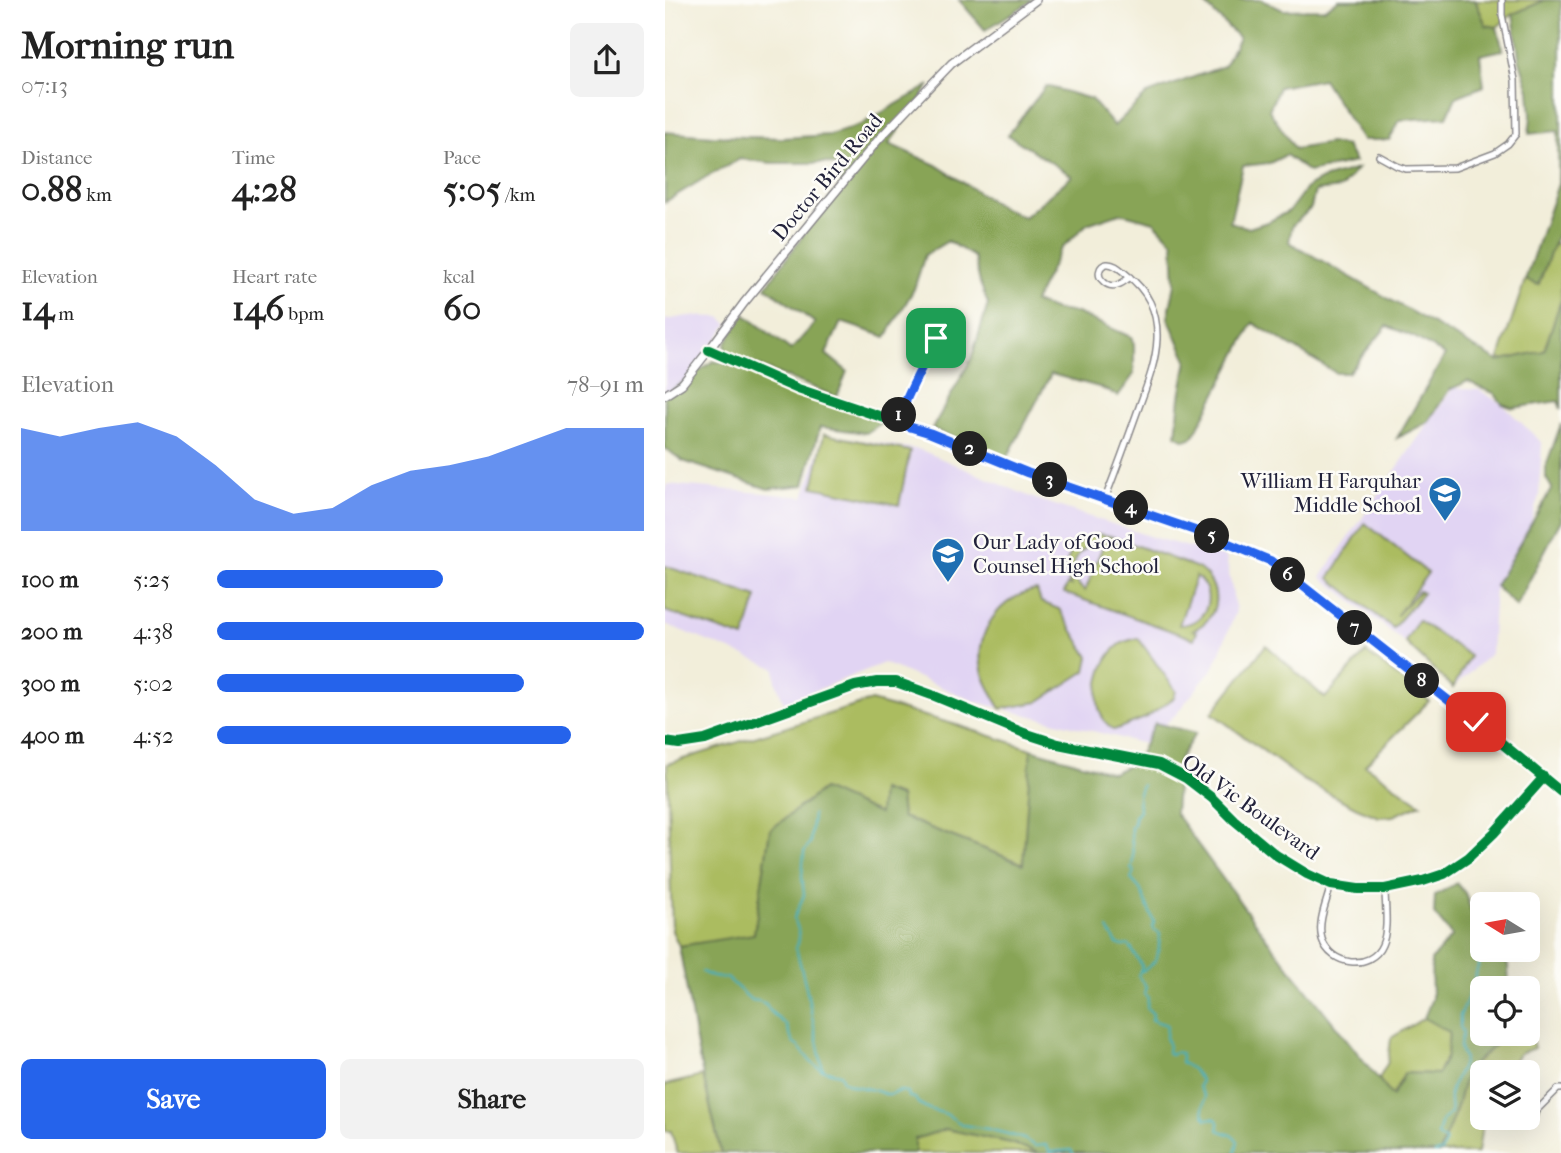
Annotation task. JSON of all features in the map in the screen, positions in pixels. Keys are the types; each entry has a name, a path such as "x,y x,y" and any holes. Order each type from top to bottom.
{"main road":[{"name":"Doctor Bird Road","path":"665,395 682,384 744,303 879,139 952,63 1036,0"}],"street":[{"path":"1379,156 1406,169 1455,168 1495,153 1516,134 1515,80 1502,15 1502,0"},
{"path":"1105,499 1149,380 1156,346 1156,326 1145,291 1130,277 1118,267 1105,264 1100,268 1100,279 1114,286 1130,277"},
{"path":"897,423 910,389 936,338 939,327 936,311"},
{"path":"709,350 797,390 930,433 1028,473 1208,535 1271,561 1561,792"},
{"name":"Old Vic Boulevard","path":"665,742 679,744 705,740 855,685 896,682 1058,744 1159,764 1186,778 1212,798 1276,855 1331,885 1358,889 1385,889 1444,874 1468,858 1494,833 1544,777"},
{"path":"1331,885 1321,922 1322,940 1331,954 1346,962 1357,962 1375,955 1383,943 1385,889"},
{"path":"1540,1107 1561,1089"}],"shaded area":[{"path":"688,316 721,317 728,324 683,383 665,395 665,320"},
{"name":"William H Farquhar Middle School","path":"1453,388 1479,390 1502,404 1542,443 1539,496 1522,550 1495,586 1491,653 1453,688 1398,637 1321,577"},
{"name":"Our Lady of Good Counsel High School","path":"824,434 921,450 1033,498 1155,538 1226,557 1236,611 1214,667 1177,713 1145,744 976,702 884,663 784,703 776,682 775,668 665,624 665,490 667,484 804,497"}],"green space":[{"path":"959,0 1033,0 985,30"},
{"path":"1201,0 1262,0 1283,10 1324,9 1339,0 1475,0 1486,25 1497,27 1503,50 1480,55 1484,86 1456,97 1447,117 1400,120 1389,140 1362,140 1323,79 1279,87 1269,110 1295,149 1330,143 1346,146 1355,162 1309,172 1286,155 1270,163 1243,166 1230,222 1249,228 1270,221 1289,211 1307,187 1322,179 1357,169 1341,188 1315,191 1311,208 1292,226 1289,242 1498,361 1544,351 1561,300 1561,409 1558,401 1513,408 1502,404 1494,393 1468,381 1449,390 1428,422 1397,438 1445,355 1414,337 1387,326 1348,373 1336,373 1253,323 1193,437 1185,440 1176,435 1187,360 1168,318 1175,284 1173,242 1154,222 1120,213 1087,224 1061,249 1034,302 1056,310 1077,313 1131,337 1134,345 1134,374 1118,396 1099,387 1051,374 1007,458 932,429 971,359 988,304 974,257 948,241 925,255 914,289 886,337 841,322 826,354 847,371 837,397 726,353 725,344 744,314 791,350 815,323 766,287 840,187 843,170 839,166 826,163 771,163 740,159 665,202 665,132 782,138 830,135 860,125 930,85 889,144 936,165 1001,207 1024,217 1072,176 1008,135 1046,86 1091,99 1114,126 1147,94 1224,66 1239,38"},
{"path":"1475,0 1545,0 1513,14 1497,27 1486,26"},
{"path":"1545,0 1561,0 1561,225 1538,285 1525,280 1558,184 1558,131 1529,134 1529,90 1519,58 1513,14"},
{"path":"1554,242 1561,247 1561,300 1544,351 1498,361 1525,280 1539,284"},
{"path":"713,361 745,367 883,422 866,433 820,427 804,485 768,489 683,461 665,448 665,395"},
{"path":"1561,424 1561,520 1516,606 1495,586 1552,488 1546,478 1546,466"},
{"path":"824,434 910,451 899,505 813,487"},
{"path":"1365,523 1428,573 1396,616 1419,591 1423,593 1393,628 1329,578"},
{"path":"1098,534 1110,536 1198,568 1206,575 1215,591 1214,609 1203,625 1193,630 1197,632 1194,639 1064,593 1067,585 1071,586 1066,569 1071,553 1089,537","holes":["1099,542 1104,543 1085,591 1075,577 1075,562 1083,549","1196,576 1207,591 1206,607 1197,620 1179,625"]},
{"path":"665,566 757,597 744,638 665,611"},
{"path":"1037,590 1041,602 1059,609 1089,657 1086,671 1038,702 1001,709 983,675 980,656 982,643 986,630 1001,608 1024,593"},
{"path":"1418,620 1470,656 1453,688 1405,642"},
{"path":"1138,638 1176,691 1174,698 1145,718 1114,730 1105,722 1100,710 1100,680 1112,652 1123,643"},
{"path":"1266,645 1325,698 1366,652 1429,701 1365,765 1421,804 1393,816 1379,817 1357,808 1303,780 1212,713"},
{"path":"871,701 1031,749 1024,864 902,817 900,796 881,790 880,814 770,830 754,935 679,946 672,931 667,764"},
{"path":"1155,723 1196,733 1179,759 1175,813 1272,946 1392,1096 1405,1073 1438,1074 1447,1056 1449,1032 1424,1018 1432,998 1431,960 1452,936 1434,914 1435,895 1457,883 1465,893 1470,907 1470,962 1506,962 1508,976 1470,976 1470,1046 1493,1046 1479,1060 1470,1060 1470,1068 1466,1072 1457,1107 1439,1153 1039,1153 1011,1143 946,1129 915,1139 915,1153 721,1153 699,1058 679,946 754,934 770,830 823,789 879,814 881,790 900,797 902,817 1023,864 1031,749 1113,773 1136,762"},
{"path":"1424,1018 1449,1032 1447,1056 1438,1074 1405,1073 1392,1096 1379,1079 1388,1062 1391,1038"},
{"path":"1493,1046 1534,1046 1520,1053 1515,1060 1479,1060"},
{"path":"1470,1068 1470,1130 1481,1130 1478,1153 1439,1153 1457,1107 1466,1072"},
{"path":"703,1076 721,1153 677,1153 671,1131 665,1131 665,1085"},
{"path":"946,1129 1011,1143 1039,1153 915,1153 915,1139"}],"waterway":[{"path":"1142,785 1138,796 1139,810 1131,827 1131,869 1134,871 1131,879 1140,889 1154,922 1152,927 1160,933 1156,960 1142,971"},
{"path":"813,814 810,843 804,852 804,895 794,918 799,937 796,948 823,1070 840,1074 843,1081 854,1086 885,1094 908,1092 909,1097 915,1098 918,1103 946,1114 963,1125 1008,1134 1035,1146 1046,1145 1050,1152 1071,1150 1073,1153"},
{"path":"1108,929 1117,944 1129,945 1142,966 1138,976 1146,986 1144,994 1148,997 1147,1008 1153,1014 1152,1020 1167,1025 1167,1052 1181,1053 1181,1062 1192,1069 1201,1080 1199,1087 1205,1097 1204,1114 1207,1119 1217,1120 1218,1130 1238,1141 1235,1153"},
{"path":"1435,1153 1442,1151 1446,1141 1438,1136 1442,1120 1451,1113 1450,1092 1464,1061 1460,1048 1463,1032 1460,1016 1480,962"},
{"path":"702,972 713,977 727,978 751,1000 766,1004 786,1025 794,1044 822,1070"}],"cycle path":[{"path":"709,350 798,389 930,433 1028,473 1208,535 1271,561 1561,792"},
{"path":"665,742 679,744 705,740 855,686 896,682 1058,744 1159,764 1186,778 1212,798 1276,855 1331,885 1358,889 1385,889 1444,874 1468,858 1494,833 1544,777"}],"place":[{"name":"William H Farquhar Middle School","path":"1445,523"},
{"name":"Our Lady of Good Counsel High School","path":"948,584"}],"route":[{"path":"936,338 910,389 897,423 930,433 1028,473 1208,535 1271,561 1476,722"}]}
